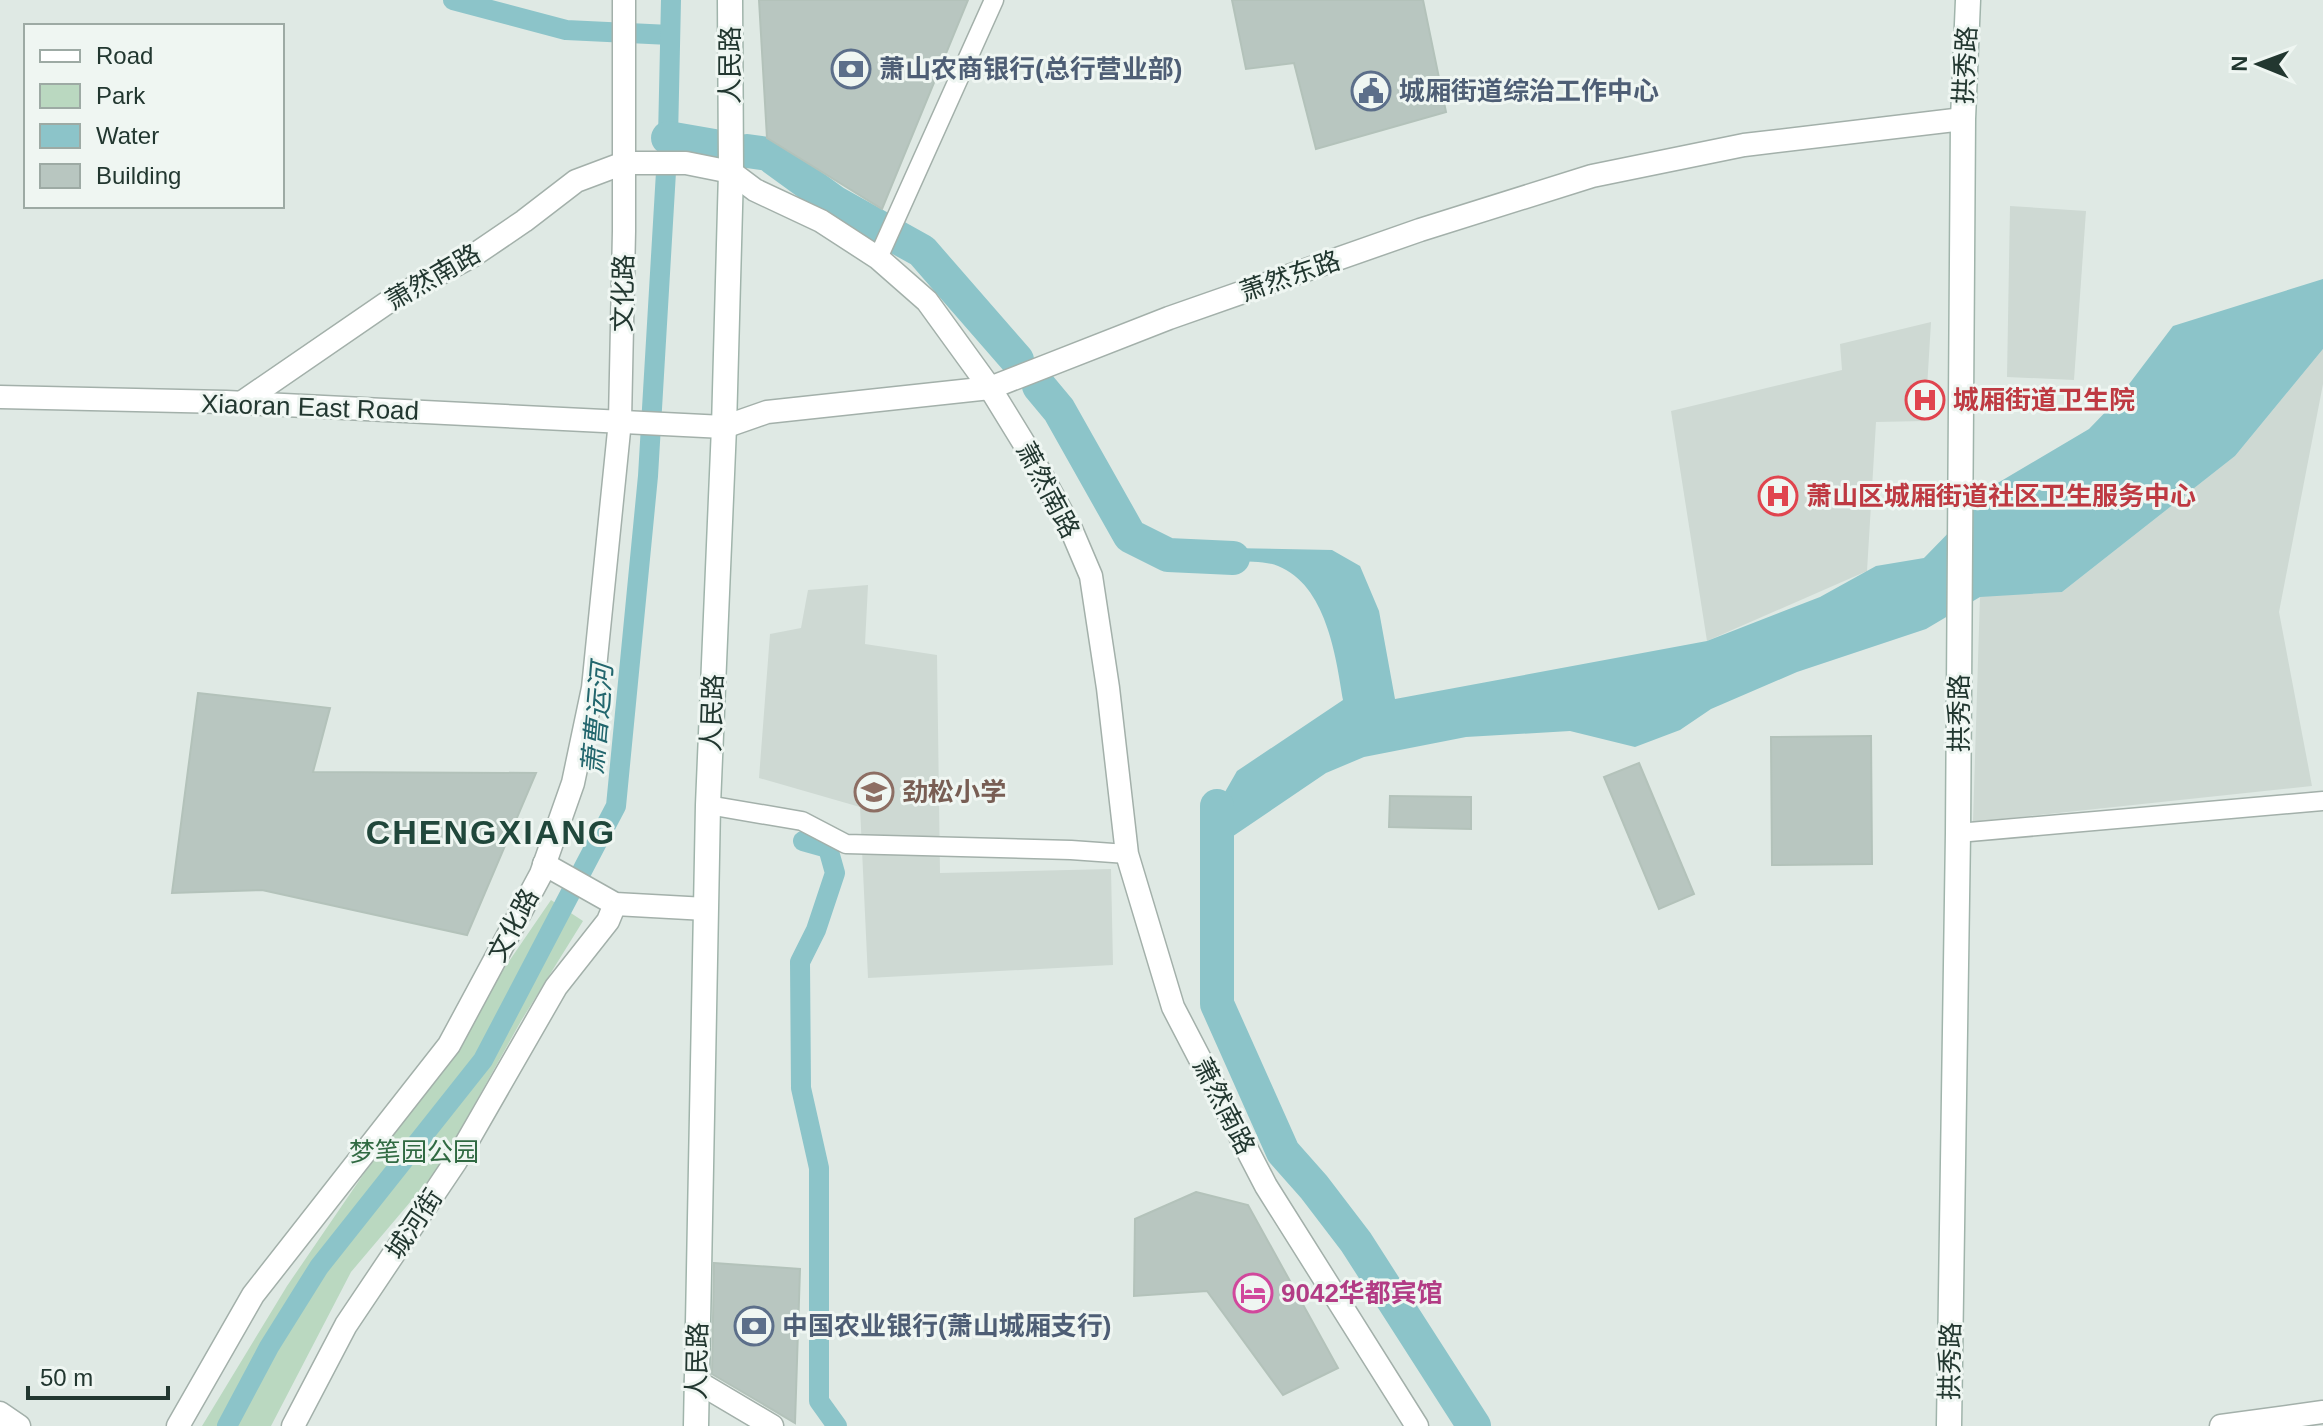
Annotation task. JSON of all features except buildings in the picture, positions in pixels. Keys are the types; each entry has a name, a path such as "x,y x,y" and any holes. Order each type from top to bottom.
{"main road":[{"name":"人民路","path":"696,1426 708,805 731,172 730,0"},
{"name":"拱秀路","path":"1949,1426 1960,668 1963,119 1968,0"}],"street":[{"name":"文化路","path":"178,1426 253,1295 449,1045 544,864 573,783 593,688 626,421 630,163 624,73 624,0"},
{"path":"878,258 994,0"},
{"name":"萧然东路","path":"626,421 724,427 767,412 990,388 1228,297 1420,230 1592,176 1744,145 1963,119"},
{"name":"萧然南路","path":"241,403 391,300 474,255 576,181 630,163 686,163 731,172 755,190 821,221 878,258 927,301 990,388 1071,529 1091,576 1108,688 1127,854 1173,1007 1266,1186 1417,1426"},
{"name":"Xiaoran East Road","path":"0,397 241,403 626,421"},
{"path":"1958,833 2323,801"},
{"path":"708,805 802,821 846,844 1127,854"},
{"path":"544,864 615,904 706,909"},
{"name":"城河街","path":"293,1426 346,1325 456,1161 556,987 608,921 615,904"},
{"path":"696,1381 772,1426"},
{"path":"2221,1426 2323,1412"},
{"path":"0,1413 19,1426"}],"shaded area":[{"path":"2010,206 2086,211 2074,380 2007,377"},
{"name":"萧山区城厢街道社区卫生服务中心","path":"1931,322 1925,421 1876,422 1867,571 1707,641 1671,411 1842,370 1840,344"},
{"path":"2323,349 2323,384 2279,612 2312,786 1973,822 1980,596 2062,592 2235,456"},
{"name":"劲松小学","path":"868,585 865,644 937,655 940,873 1111,869 1113,965 868,978 860,807 759,778 770,634 801,628 808,590"}],"green space":[{"name":"梦笔园公园","path":"551,900 583,921 521,1021 439,1168 351,1272 271,1426 202,1426 287,1286"}],"water":[{"path":"2323,279 2323,349 2235,456 2062,592 1980,597 1926,629 1797,672 1711,709 1680,730 1635,747 1570,731 1466,737 1364,757 1326,773 1217,847 1217,806 1237,771 1343,700 1326,624 1307,589 1294,575 1278,566 1235,561 1229,548 1332,550 1360,566 1379,611 1395,699 1707,641 1820,597 1876,566 1924,558 1996,484 2089,429 2117,400 2173,326"}],"waterway":[{"path":"453,0 566,30 670,35"},
{"name":"萧曹运河","path":"227,1426 269,1347 319,1267 483,1060 616,806 648,476 668,138 671,0"},
{"path":"668,138 714,146"},
{"path":"747,151 768,154 834,202 922,251 1017,360"},
{"path":"1039,386 1059,410 1130,536 1168,555 1233,558"},
{"path":"1217,806 1217,1004 1283,1152 1356,1242 1474,1426"},
{"path":"803,841 828,848 835,873 816,930 800,962 801,1088 819,1168 819,1401 837,1426"}],"place":[{"name":"萧山农商银行(总行营业部)","path":"851,69"},
{"name":"城厢街道综治工作中心","path":"1371,91"},
{"name":"城厢街道卫生院","path":"1925,400"},
{"name":"萧山区城厢街道社区卫生服务中心","path":"1778,496"},
{"name":"劲松小学","path":"874,792"},
{"name":"9042华都宾馆","path":"1253,1293"},
{"name":"中国农业银行(萧山城厢支行)","path":"754,1326"}],"district":[{"name":"CHENGXIANG","path":"491,832"}]}
